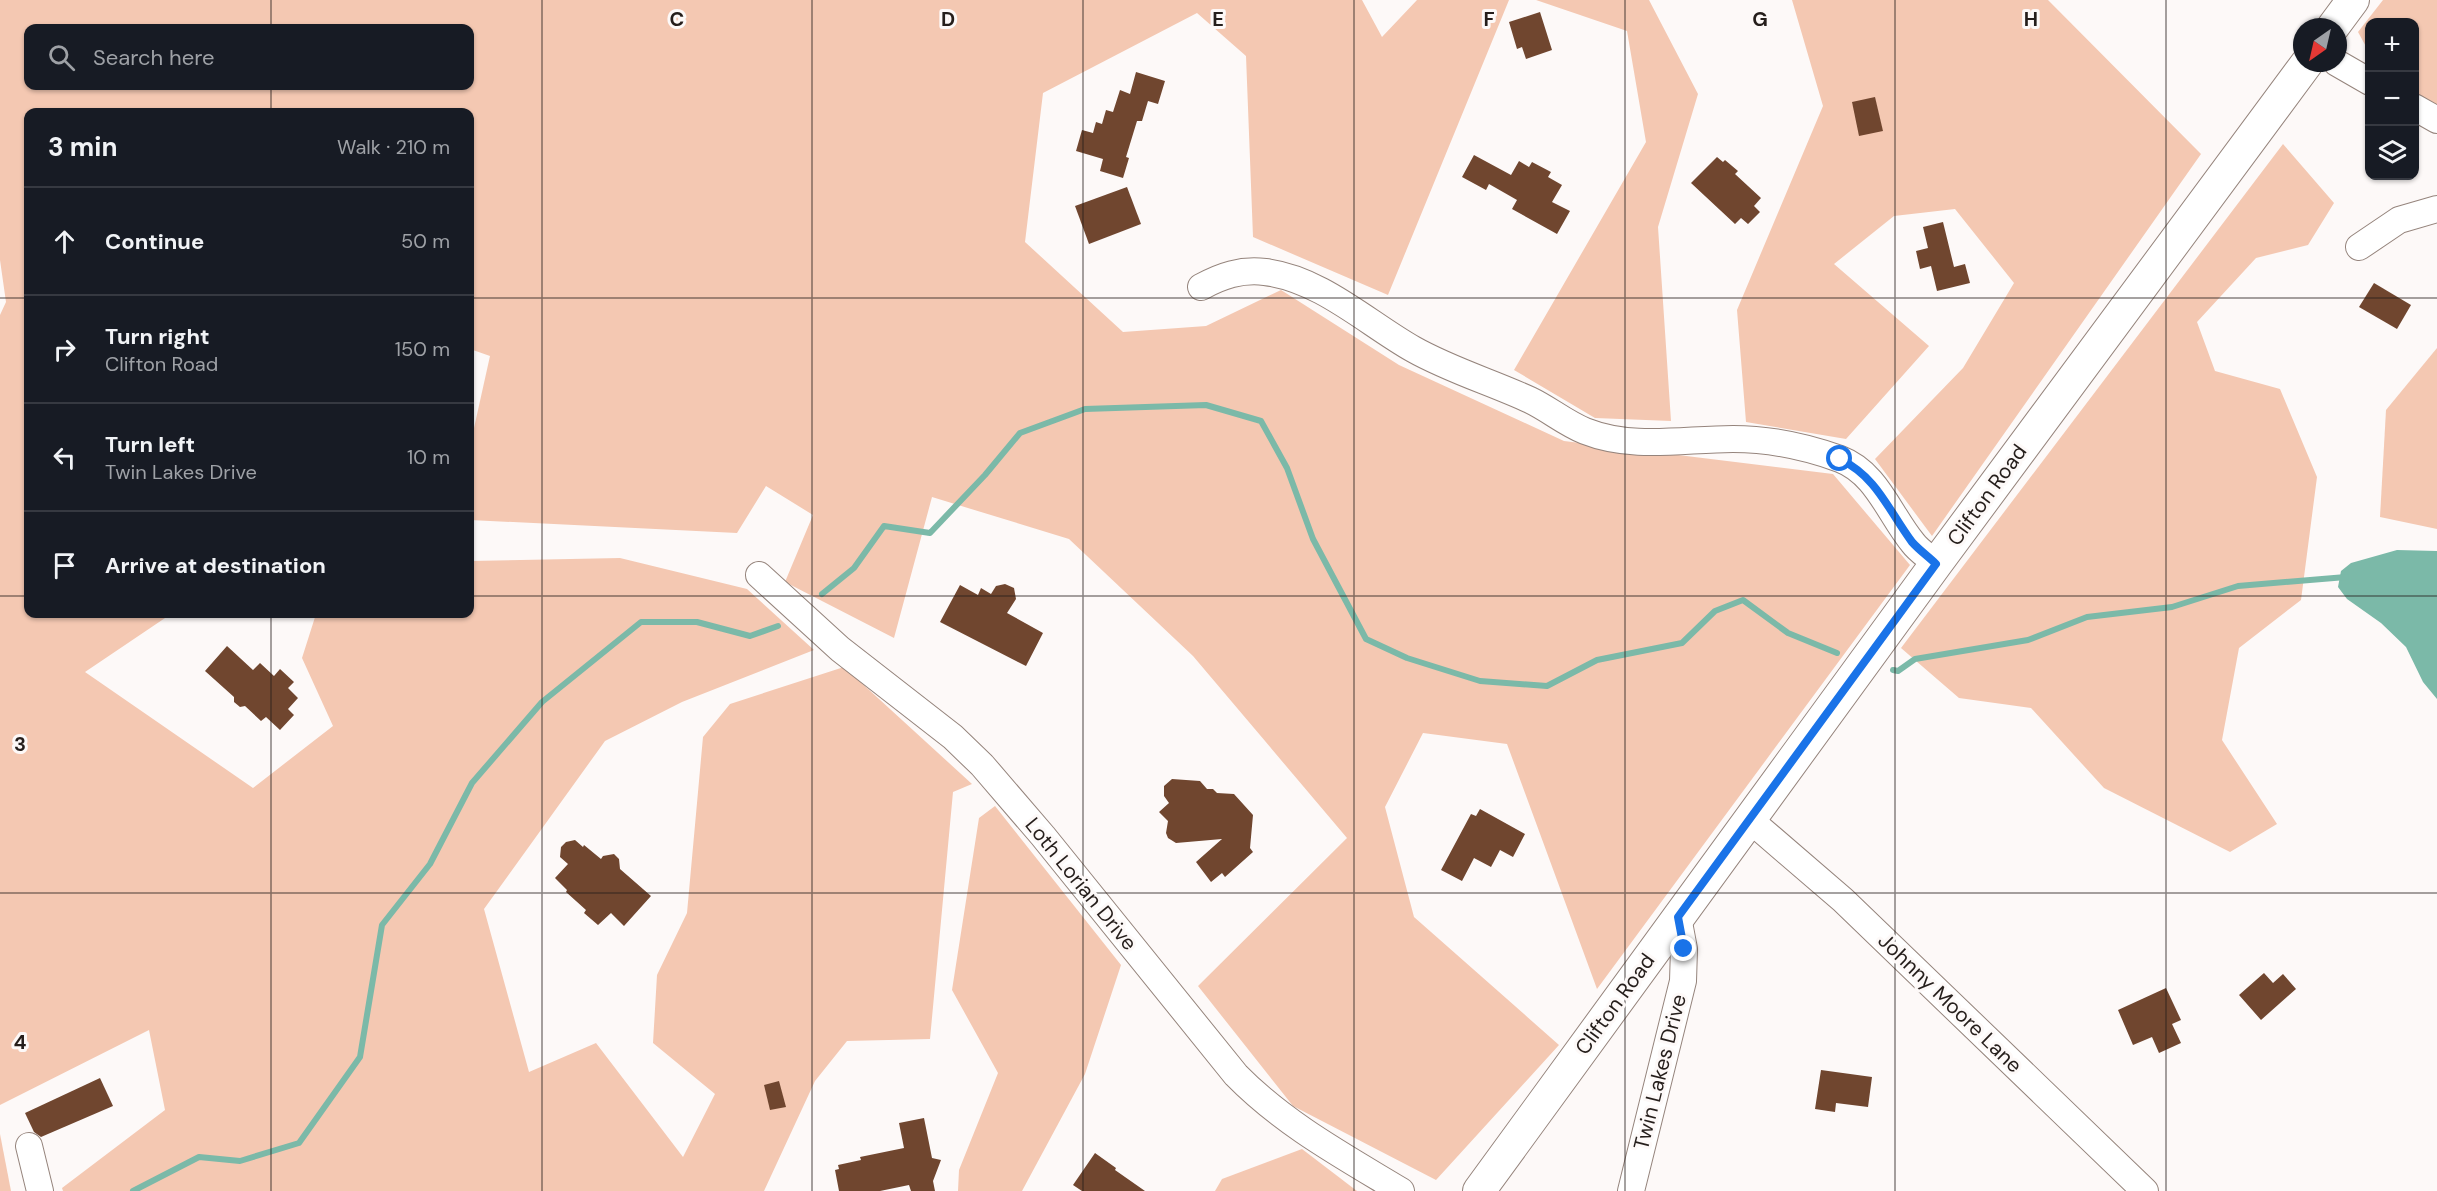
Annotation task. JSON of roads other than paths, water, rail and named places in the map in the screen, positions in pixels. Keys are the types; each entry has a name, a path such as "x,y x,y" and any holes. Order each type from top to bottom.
{"main road":[{"path":"2340,18 2353,0"},
{"name":"Clifton Road","path":"1479,1191 1936,564 2300,72"}],"street":[{"path":"2347,68 2365,78"},
{"path":"2419,109 2437,120"},
{"path":"2359,247 2399,220 2437,209"},
{"path":"1201,287 1220,276 1243,272 1266,272 1296,280 1446,366 1532,401 1556,417 1586,431 1617,440 1650,444 1732,439 1753,440 1795,446 1840,459 1857,468 1871,481 1914,544 1936,564"},
{"name":"Loth Lorian Drive","path":"759,575 815,627 867,671 953,737 982,765 1043,836 1236,1075 1279,1114 1306,1133 1401,1191"},
{"name":"Johnny Moore Lane","path":"1750,820 1843,900 2145,1191"},
{"name":"Twin Lakes Drive","path":"1630,1191 1683,981 1684,949 1678,917"},
{"path":"29,1146 40,1191"}],"waterway":[{"path":"822,594 854,568 884,526 930,533 985,475 1020,433 1085,409 1206,405 1261,421 1287,468 1313,539 1366,639 1407,658 1480,681 1547,686 1597,660 1682,643 1715,611 1743,600 1788,633 1837,653"},
{"path":"1893,670 1898,671 1915,659 2028,640 2087,617 2172,607 2238,586 2346,577"},
{"path":"133,1191 199,1157 240,1161 299,1143 360,1057 382,925 430,864 472,783 542,702 641,622 697,622 750,636 778,626"}]}
